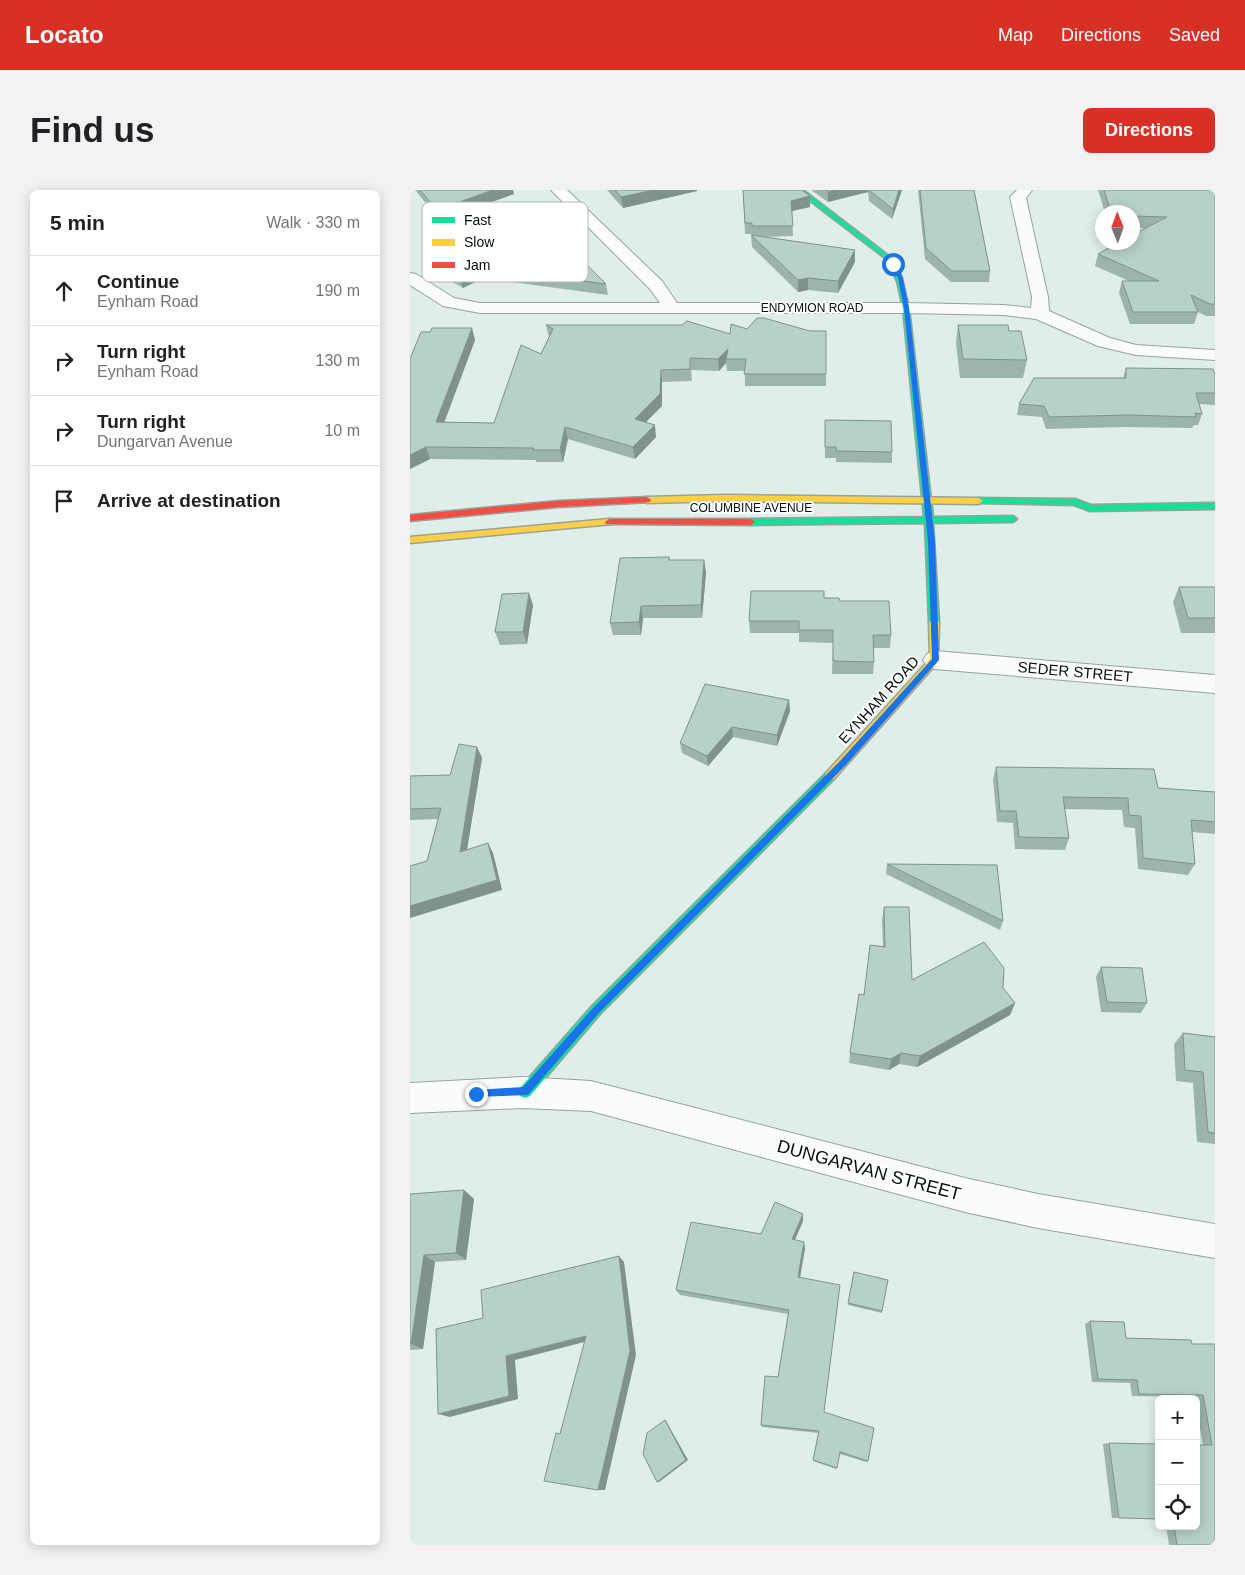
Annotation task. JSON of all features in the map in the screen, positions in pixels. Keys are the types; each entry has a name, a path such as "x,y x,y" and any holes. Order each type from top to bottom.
{"main road":[{"name":"EYNHAM ROAD","path":"525,1092 596,1010 843,763 935,660 930,521 901,278 893,264 879,250 799,190"},
{"name":"COLUMBINE AVENUE","path":"410,518 558,504 726,498 1075,502 1090,508 1215,506"},
{"path":"613,522 614,501"},
{"name":"COLUMBINE AVENUE","path":"1069,514 1078,514 1090,508"},
{"name":"COLUMBINE AVENUE","path":"410,540 613,522 930,521 1025,518"}],"street":[{"path":"558,190 570,202"},
{"path":"1026,190 1018,198 1040,297 1040,314"},
{"path":"588,219 656,285 673,309"},
{"name":"ENDYMION ROAD","path":"410,278 438,297 465,306 499,308 906,308 1004,310 1040,314 1119,346 1156,353 1215,355"},
{"name":"SEDER STREET","path":"935,660 1215,684"},
{"name":"DUNGARVAN STREET","path":"410,1098 525,1092 555,1092 591,1096 965,1195 1038,1211 1215,1241"}],"building":[{"path":"420,190 493,190 459,202 430,202"},
{"path":"615,190 654,190 621,197"},
{"path":"743,190 802,190 810,196 791,201 793,226 752,226 752,223 745,223"},
{"path":"899,190 893,209 870,191"},
{"path":"920,190 974,190 990,271 952,271 926,248"},
{"path":"1104,190 1215,190 1215,304 1210,304 1191,295 1198,312 1133,312 1122,281 1159,281 1098,254 1105,250 1140,250 1140,231 1167,217 1140,216 1140,205 1109,205"},
{"path":"751,235 855,250 838,281 808,278 798,280"},
{"path":"588,266 606,284 588,282"},
{"path":"757,318 764,318 810,331 826,331 826,374 744,374 746,359 726,359 728,349 718,359 690,358 690,369 661,370 660,394 635,419 655,425 633,447 565,427 560,450 426,447 410,455 410,359 421,332 430,332 432,328 472,328 436,422 494,423 521,345 541,354 553,329 546,325 682,325 687,321 730,334 731,324 747,329"},
{"path":"958,325 1008,325 1009,331 1021,331 1027,360 963,359"},
{"path":"1126,368 1213,369 1215,393 1196,393 1202,414 1195,413 1196,417 1128,415 1049,417 1044,406 1019,404 1034,378 1126,378"},
{"path":"825,420 891,421 892,452 836,451 836,447 825,447"},
{"path":"669,557 669,560 704,560 701,605 641,606 639,622 610,623 620,558"},
{"path":"1179,587 1215,587 1215,618 1188,618"},
{"path":"751,591 824,591 824,598 839,598 840,601 889,601 891,635 873,635 874,662 833,661 833,630 799,630 799,621 749,621"},
{"path":"529,593 523,632 495,632 502,594"},
{"path":"705,684 789,700 777,735 732,727 707,756 680,743"},
{"path":"459,744 477,747 460,852 488,843 497,880 410,906 410,866 427,861 441,808 410,809 410,776 450,775"},
{"path":"996,767 1154,769 1158,788 1215,792 1215,822 1191,820 1195,864 1143,858 1141,816 1129,815 1128,798 1063,797 1069,838 1019,837 1016,811 1000,811"},
{"path":"887,864 997,865 1003,921"},
{"path":"884,907 909,907 912,980 984,942 1004,968 1003,988 1015,1003 920,1056 901,1053 891,1059 850,1053 859,994 864,995 870,945 885,947"},
{"path":"1101,967 1142,968 1147,1003 1107,1002"},
{"path":"1183,1033 1215,1037 1215,1133 1208,1132 1203,1072 1185,1070"},
{"path":"464,1190 456,1253 424,1255 410,1344 410,1194"},
{"path":"775,1202 803,1214 792,1239 804,1242 798,1277 840,1285 824,1412 874,1428 868,1461 840,1452 837,1468 813,1460 819,1431 761,1425 765,1376 778,1377 789,1310 676,1290 691,1222 761,1234"},
{"path":"619,1256 630,1351 598,1490 544,1481 556,1433 560,1434 586,1336 506,1356 509,1396 438,1414 436,1329 483,1318 481,1290"},
{"path":"854,1272 888,1280 882,1311 848,1303"},
{"path":"1090,1321 1124,1322 1126,1338 1191,1340 1192,1344 1215,1344 1215,1545 1177,1545 1175,1530 1200,1530 1200,1445 1212,1445 1203,1395 1139,1394 1137,1380 1098,1379"},
{"path":"665,1420 686,1460 657,1482 643,1454 647,1433"},
{"path":"1109,1443 1155,1444 1155,1519 1119,1518"}],"traffic: fast":[{"path":"799,190 887,257 900,281 906,308 931,541 934,622"},
{"path":"979,501 1075,502 1090,508 1215,506"},
{"path":"751,522 1013,519"},
{"path":"525,1092 596,1010 830,776"}],"traffic: slow":[{"path":"647,500 726,498 979,501"},
{"path":"410,540 609,522"},
{"path":"830,776 935,660 934,622"}],"traffic: jam":[{"path":"410,518 558,504 647,500"},
{"path":"609,522 751,522"}],"route":[{"path":"476,1094 525,1092 596,1010 843,763 935,660 928,501 906,308 901,278 893,264"}]}
